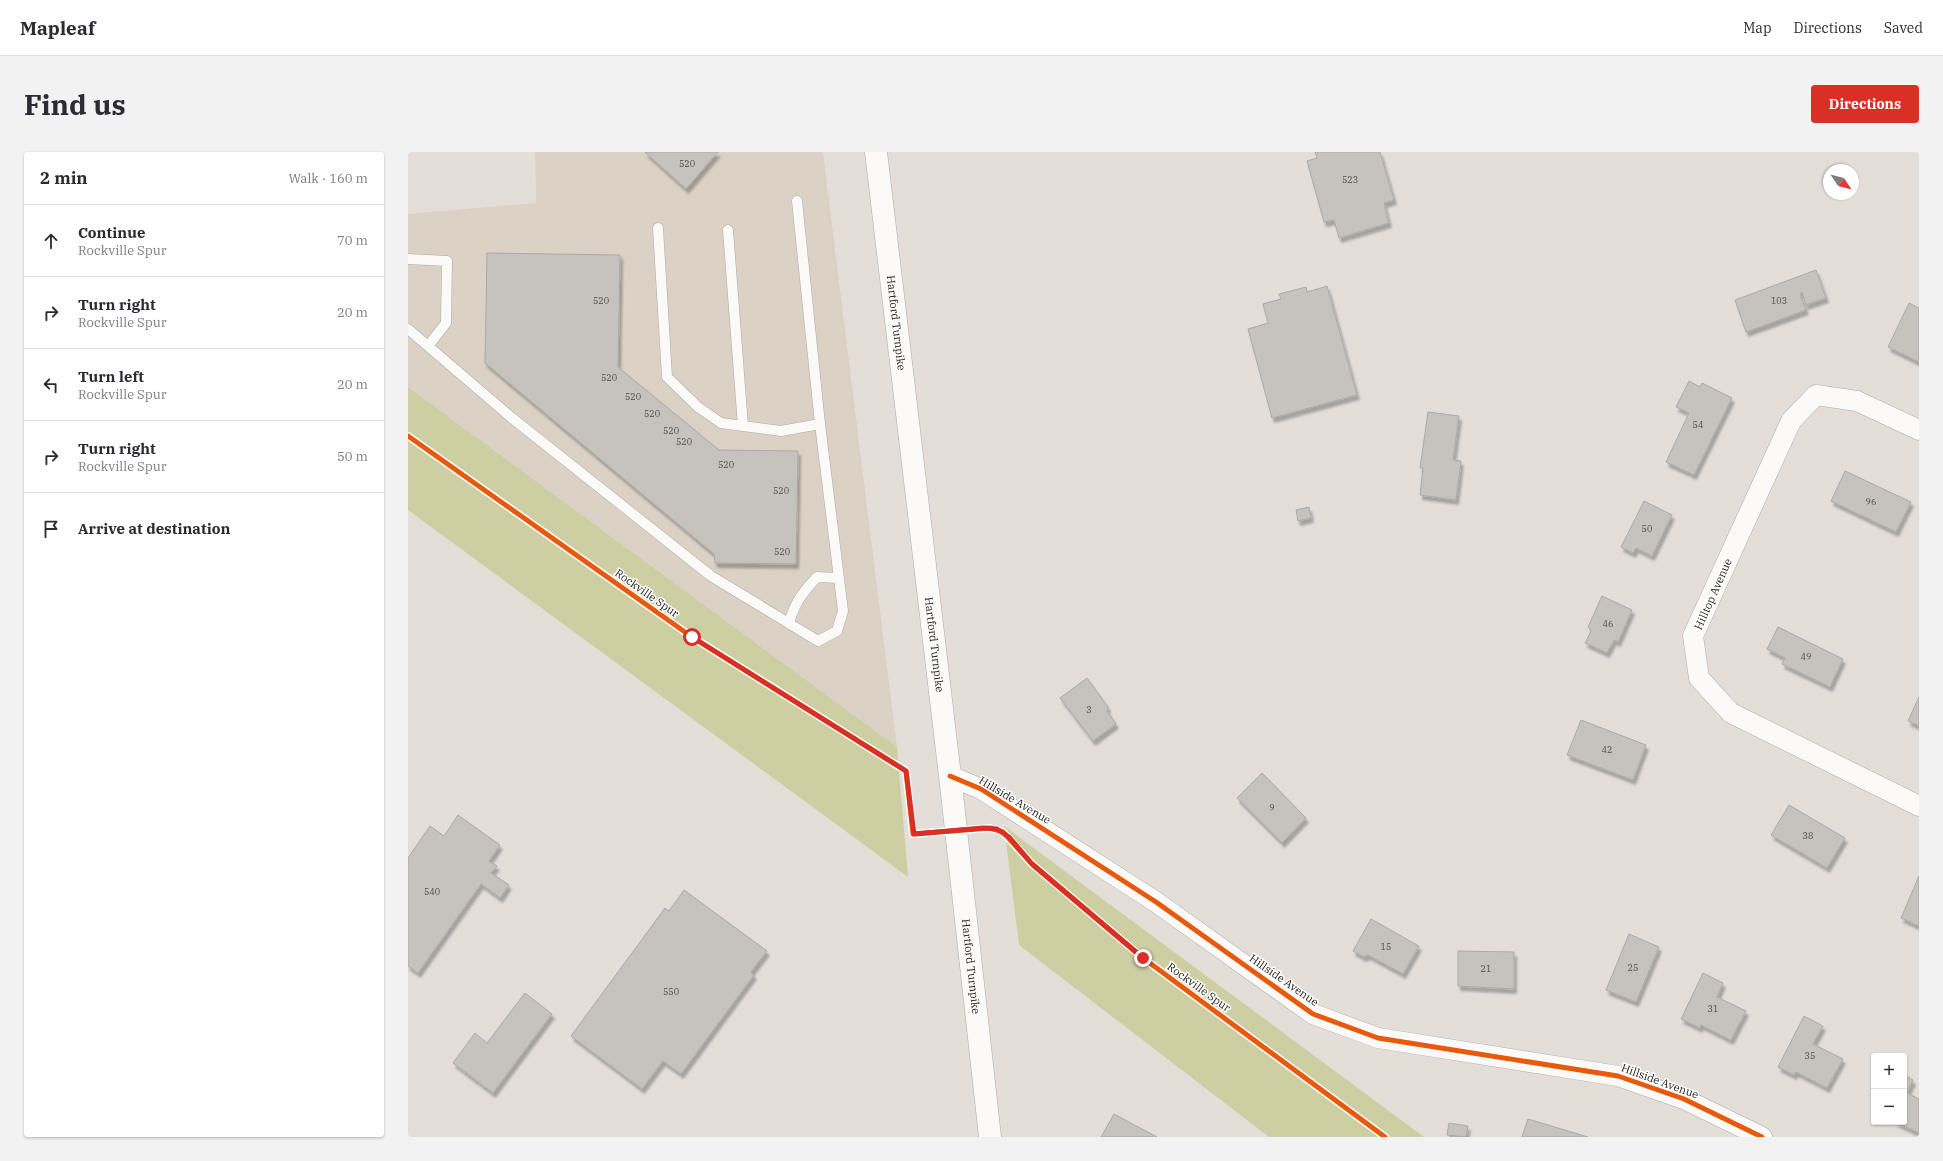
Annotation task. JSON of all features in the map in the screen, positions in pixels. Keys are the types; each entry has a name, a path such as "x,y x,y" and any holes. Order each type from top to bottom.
{"main road":[{"name":"Hartford Turnpike","path":"876,152 950,776 990,1137"}],"street":[{"name":"Hilltop Avenue","path":"1919,430 1857,401 1816,395 1791,421 1694,636 1699,678 1731,713 1919,806"},
{"name":"Hillside Avenue","path":"950,776 981,789 1156,902 1313,1014 1378,1038 1618,1076 1684,1099 1762,1137"}],"lane":[{"path":"408,329 512,418 711,576 818,641 837,631 843,611 820,424 797,201"},
{"path":"658,228 667,377 698,407 721,423 781,431 820,424"},
{"path":"728,230 743,426"},
{"path":"408,259 447,261 446,323 428,346"},
{"path":"789,623 794,606 804,591 817,577 839,578"}],"shaded area":[{"path":"535,152 823,152 897,747 408,387 408,214 536,203"}],"green space":[{"path":"408,387 897,747 908,877 408,510"},
{"path":"1004,826 1424,1137 1269,1137 1019,945"}],"building":[{"path":"645,152 718,152 686,189"},
{"path":"1315,152 1380,152 1394,200 1384,203 1389,223 1339,238 1334,220 1324,222 1307,161 1317,158"},
{"path":"487,253 620,255 618,367 719,450 798,451 796,564 715,563 714,554 485,363"},
{"path":"1816,270 1826,298 1806,305 1802,292 1800,295 1806,310 1746,332 1735,300"},
{"path":"1327,286 1357,395 1272,418 1248,329 1268,323 1263,304 1281,299 1279,294 1306,287 1307,292"},
{"path":"1909,303 1919,308 1919,362 1888,347"},
{"path":"1689,381 1700,387 1702,383 1732,398 1694,475 1666,462 1689,413 1676,407"},
{"path":"1428,412 1459,416 1453,460 1461,461 1456,500 1420,495 1423,468 1420,468"},
{"path":"1845,471 1911,502 1896,532 1831,501"},
{"path":"1644,501 1672,515 1652,556 1636,548 1633,553 1621,547"},
{"path":"1309,507 1311,518 1298,521 1296,510"},
{"path":"1602,596 1632,610 1618,642 1614,640 1607,653 1585,643 1591,631 1588,627"},
{"path":"1778,627 1843,659 1830,687 1782,664 1785,658 1767,649"},
{"path":"1087,678 1108,707 1107,711 1116,724 1093,741 1060,698"},
{"path":"1919,697 1919,726 1908,721"},
{"path":"1581,720 1646,745 1633,780 1567,755"},
{"path":"1262,773 1306,818 1282,843 1237,798"},
{"path":"1789,805 1845,838 1827,868 1771,835"},
{"path":"458,815 500,845 489,861 497,866 491,873 509,885 500,898 481,884 418,973 408,966 408,858 430,826 444,836"},
{"path":"1919,876 1919,926 1901,918"},
{"path":"684,890 767,951 751,972 754,975 681,1074 663,1061 642,1089 571,1036 665,908 669,911"},
{"path":"1371,919 1419,946 1403,974 1368,955 1364,957 1353,951"},
{"path":"1629,934 1659,947 1636,1002 1606,990"},
{"path":"1458,951 1514,952 1514,989 1458,986"},
{"path":"1703,973 1723,983 1717,997 1746,1011 1731,1040 1701,1025 1700,1028 1681,1019"},
{"path":"525,993 552,1014 493,1093 453,1063 475,1033 487,1043"},
{"path":"1804,1016 1823,1026 1813,1044 1843,1059 1827,1088 1796,1072 1794,1075 1778,1067"},
{"path":"1907,1077 1913,1080 1907,1093"},
{"path":"1907,1093 1919,1099 1919,1133 1902,1125 1907,1125"},
{"path":"1114,1114 1157,1137 1101,1137"},
{"path":"1528,1119 1588,1137 1522,1137"},
{"path":"1449,1123 1468,1126 1466,1137 1447,1135"}],"cycle path":[{"name":"Rockville Spur","path":"408,436 692,637 906,771 913,834 990,828 1003,832 1032,864 1143,958 1385,1137"},
{"path":"950,776 981,789 1156,902 1313,1014 1378,1038 1618,1076 1684,1099 1762,1137"}],"route":[{"path":"692,637 906,771 914,834 983,828 997,829 1003,832 1032,864 1143,958"}]}
